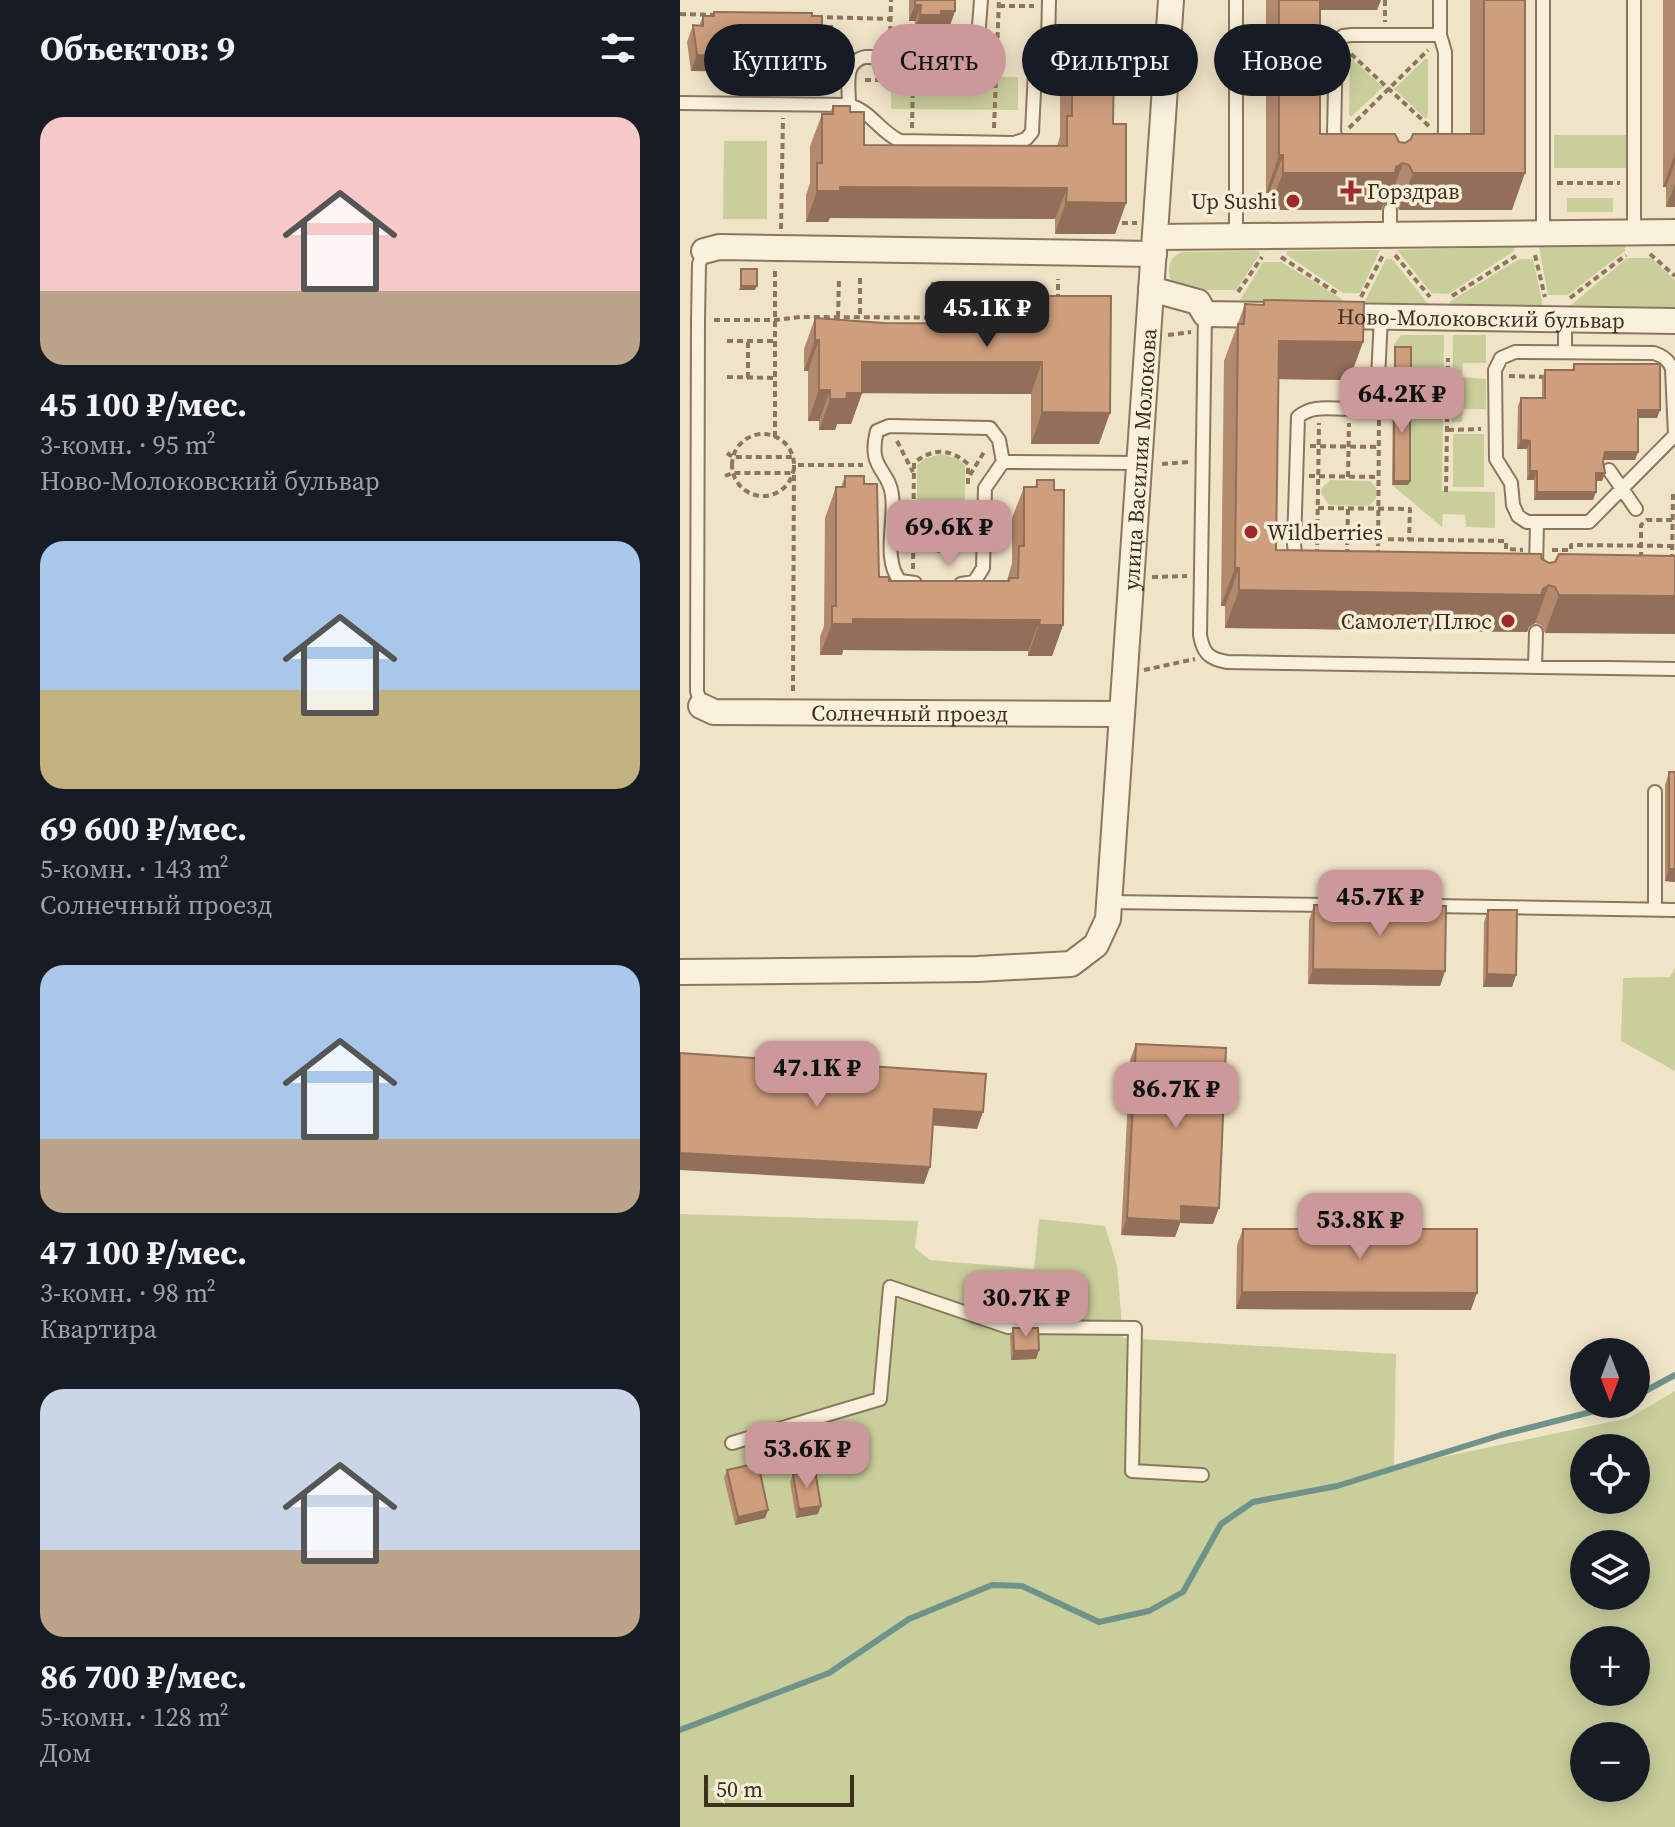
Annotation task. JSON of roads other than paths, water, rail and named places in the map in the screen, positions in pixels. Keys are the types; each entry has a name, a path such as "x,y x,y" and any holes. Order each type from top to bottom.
{"street":[{"name":"улица Василия Молокова","path":"1169,24 1171,0"},
{"name":"улица Василия Молокова","path":"1108,911 1164,96"},
{"path":"704,251 719,247 1154,246 1390,222 1543,233 1634,246 1675,232"},
{"name":"Ново-Молоковский бульвар","path":"1151,289 1198,302 1205,322 1300,315 1381,317 1565,310 1675,321"},
{"name":"Солнечный проезд","path":"701,706 714,712 1122,714"},
{"path":"680,972 978,969 1071,964 1096,945 1108,911"}],"lane":[{"path":"1236,0 1236,236"},
{"path":"1425,149 1437,147 1444,139 1445,52 1441,36 1440,0"},
{"path":"1543,0 1543,233"},
{"path":"1634,0 1634,246"},
{"path":"849,105 850,64 856,59 950,57 967,53 978,39 981,3"},
{"path":"1048,24 1049,3"},
{"path":"1349,149 1341,148 1336,141 1334,50 1338,41 1343,36 1352,35 1441,36"},
{"path":"680,103 849,105 864,110 891,137 912,142 1014,143 1026,139 1032,132 1034,96"},
{"path":"701,706 697,691 698,320 699,256 704,251"},
{"path":"1562,352 1565,310"},
{"path":"1317,565 1301,563 1295,554 1298,417 1306,410 1369,406 1377,398 1380,388 1381,317"},
{"path":"1205,322 1200,635 1202,649 1212,660 1675,669"},
{"path":"1562,352 1654,353 1665,358 1672,369 1675,435 1589,522 1527,522 1518,516 1513,505 1511,483 1496,459 1497,364 1506,354 1562,352"},
{"path":"920,583 900,581 894,574 892,492 875,456 877,431 882,427 978,426 990,428 996,433 1003,462 985,488 981,576 974,582 953,584"},
{"path":"1003,462 1139,465"},
{"path":"1609,470 1636,509"},
{"path":"1536,574 1537,522"},
{"path":"1521,568 1536,574 1551,568"},
{"path":"1535,667 1536,632"},
{"path":"1655,792 1655,909"},
{"path":"1108,911 1341,905"},
{"path":"1420,906 1675,910"},
{"path":"732,1443 880,1399 890,1287 1008,1327 1135,1328 1132,1471 1202,1475"}],"waterway":[{"path":"1650,1388 1675,1375"},
{"path":"680,1730 829,1673 909,1619 992,1585 1022,1586 1099,1622 1149,1611 1183,1592 1221,1524 1253,1502 1337,1486 1501,1435 1570,1417"}],"place":[{"name":"Горздрав","path":"1351,191"},
{"name":"Up Sushi","path":"1293,201"},
{"name":"Wildberries","path":"1251,532"},
{"name":"Самолет Плюс","path":"1508,621"}]}
